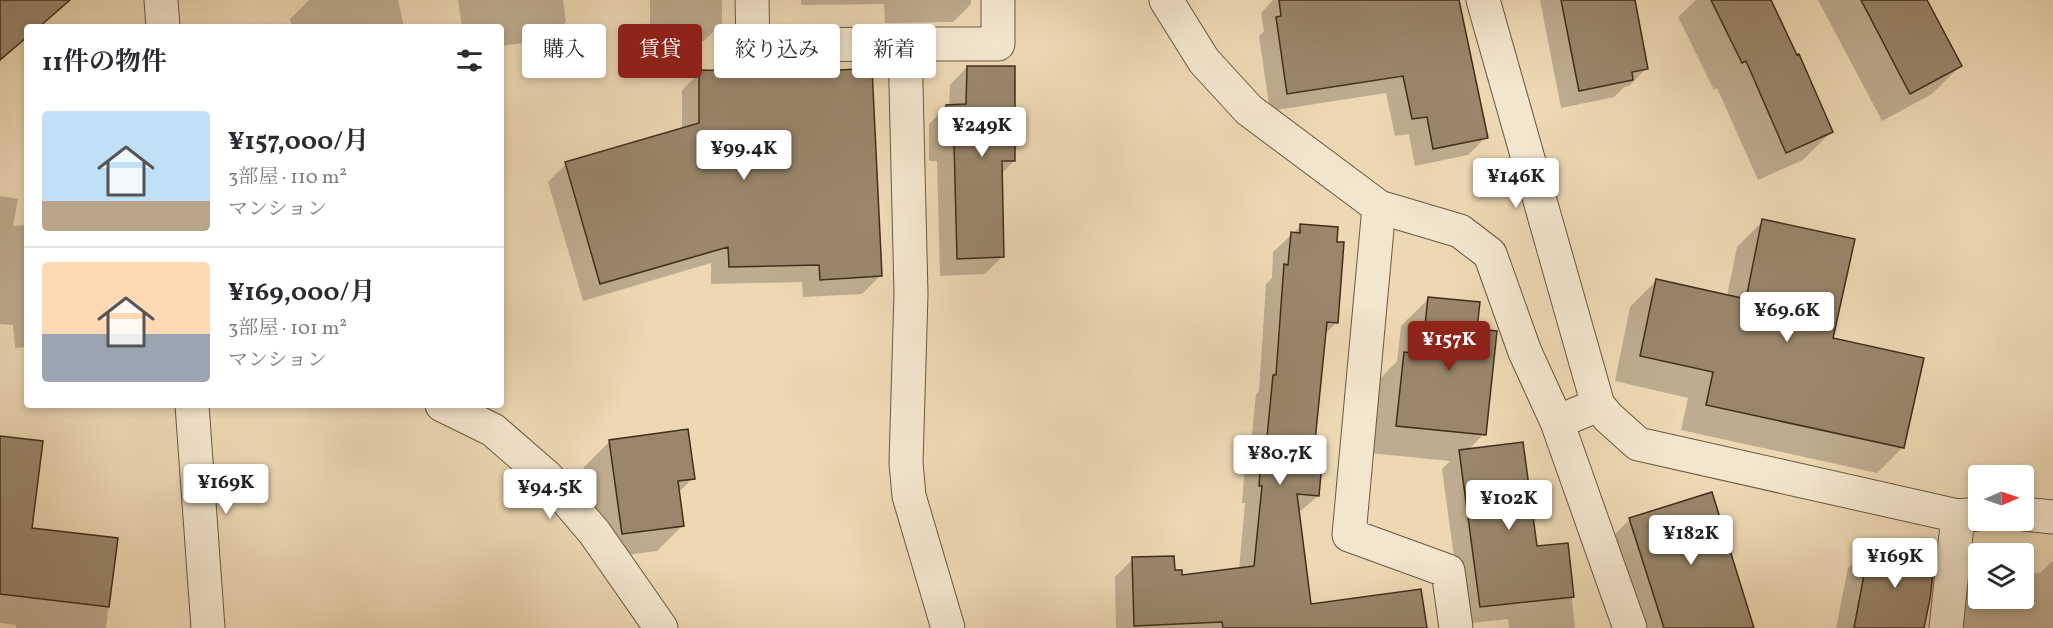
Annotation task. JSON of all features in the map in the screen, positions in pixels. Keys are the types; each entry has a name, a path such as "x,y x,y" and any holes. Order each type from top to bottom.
{"street":[{"path":"161,0 163,24"},
{"path":"752,0 753,45 852,44"},
{"path":"936,44 998,44 998,0"},
{"path":"1166,0 1204,61 1249,110 1379,207 1460,231 1490,254 1525,352 1557,422 1630,628"},
{"path":"1483,0 1598,405 1638,444 1968,515 1946,628"},
{"path":"906,78 911,294 906,463 909,496 948,628"},
{"path":"1379,207 1349,535 1448,571 1456,628"},
{"path":"1557,422 1598,405"},
{"path":"192,408 208,628"},
{"path":"448,408 494,430 547,477 594,532 661,628"},
{"path":"2034,515 2053,517"}],"building":[{"path":"0,0 70,0 42,24 24,24 24,40 0,60"},
{"path":"1279,0 1459,0 1488,138 1433,149 1427,117 1412,119 1403,76 1287,94 1276,17 1281,16"},
{"path":"1561,0 1635,0 1648,69 1632,72 1633,80 1579,91"},
{"path":"1711,0 1771,0 1797,55 1799,54 1833,132 1786,153 1746,61 1742,63"},
{"path":"1861,0 1927,0 1962,66 1910,94"},
{"path":"967,66 1015,66 1015,161 1002,161 1004,257 957,259 954,143 946,143 946,105 966,104"},
{"path":"852,69 852,78 872,78 882,276 820,280 819,265 729,267 728,247 600,284 565,162 699,123 699,78 702,78 702,70 714,70 714,78 840,78 840,70"},
{"path":"1762,219 1855,239 1833,338 1924,358 1904,448 1706,405 1713,372 1640,356 1656,279 1746,299"},
{"path":"1300,224 1338,227 1337,242 1344,242 1338,323 1327,322 1314,451 1323,451 1319,496 1297,494 1311,604 1421,589 1427,628 1223,628 1222,622 1134,626 1132,557 1174,556 1175,570 1182,570 1182,575 1254,566 1262,486 1259,486 1262,446 1266,447 1273,375 1276,375 1284,264 1288,265 1291,232 1300,233"},
{"path":"1428,297 1480,302 1477,329 1497,331 1486,435 1396,426 1404,352 1422,354"},
{"path":"688,429 695,479 678,481 684,526 622,534 609,440"},
{"path":"0,436 43,441 32,528 118,538 109,607 0,594"},
{"path":"1523,442 1537,546 1568,543 1574,597 1480,607 1459,450"},
{"path":"1712,492 1754,628 1664,628 1629,518"},
{"path":"1870,543 1935,557 1924,628 1854,628"}]}
